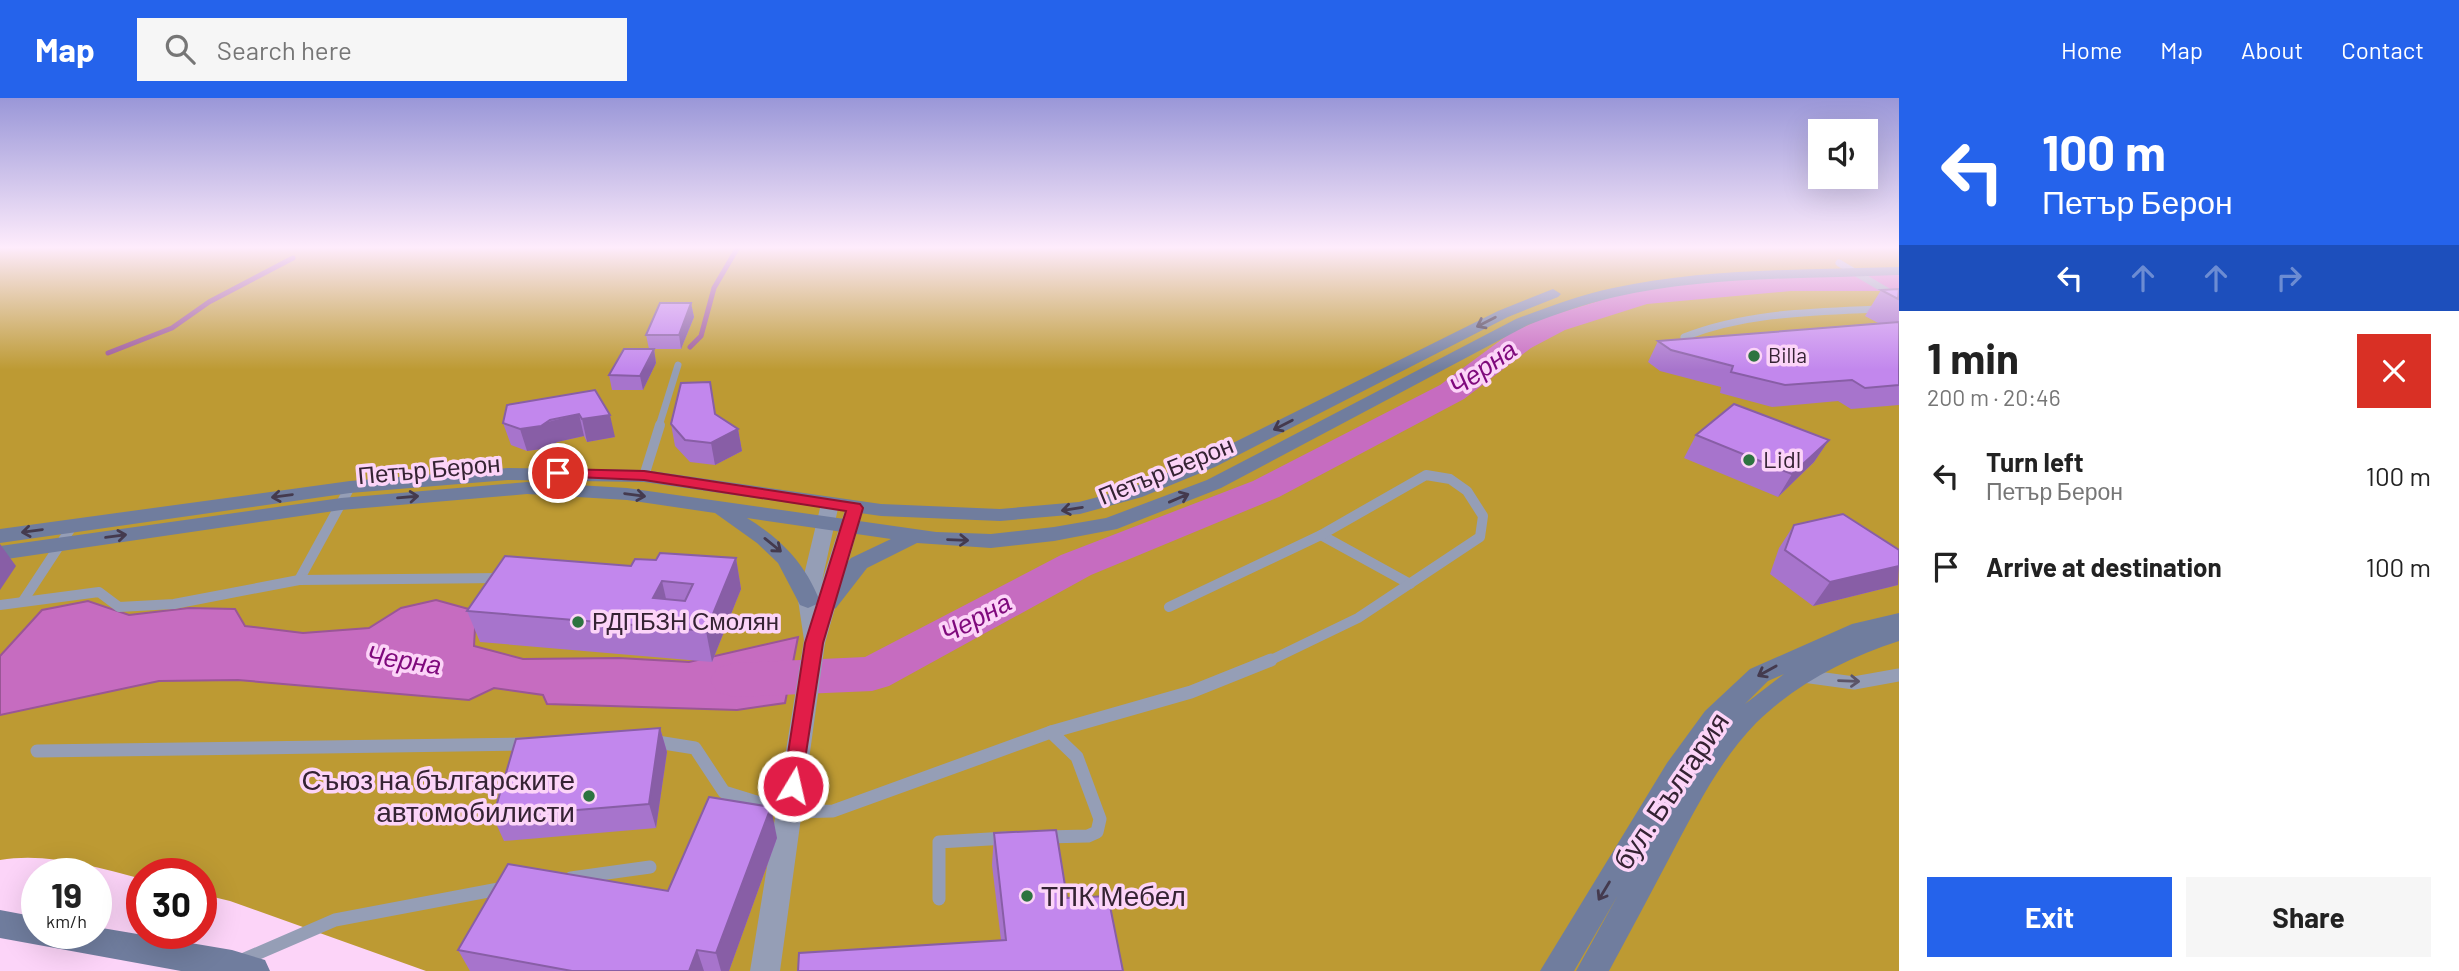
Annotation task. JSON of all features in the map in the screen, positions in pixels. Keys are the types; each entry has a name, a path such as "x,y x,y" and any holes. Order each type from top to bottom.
{"main road":[{"name":"Петър Берон","path":"0,553 345,495 527,488 627,494 717,508 852,517 1053,512 1106,502 1153,487 1208,463 1503,314 1575,288"},
{"name":"Петър Берон","path":"852,517 912,537 963,541 1019,539 1092,528 1131,517 1214,484 1522,322 1590,298 1632,288"},
{"name":"Петър Берон","path":"0,536 508,474 644,476 828,514"},
{"path":"717,508 785,555 818,601 859,563 912,537"},
{"name":"бул. България","path":"1556,971 1677,771 1714,719 1759,675 1860,629 1899,621"},
{"name":"бул. България","path":"1592,971 1694,787 1737,728 1761,704 1799,676 1852,650 1899,633"},
{"path":"0,924 21,928"},
{"path":"112,944 243,968"}],"street":[{"path":"765,971 814,643 828,514"},
{"path":"818,601 852,517"}],"lane":[{"path":"1882,288 1899,298"},
{"path":"1706,347 1685,337 1711,325 1760,317 1899,308"},
{"path":"644,476 678,365"},
{"path":"635,741 695,748 724,792 789,812 833,811 1051,732 1191,692 1286,654 1358,618 1480,537 1483,516 1467,491 1450,479 1426,475 1321,535 1169,607"},
{"path":"299,580 345,495"},
{"path":"23,601 73,525"},
{"path":"1321,535 1410,584"},
{"path":"0,605 99,592 119,607 174,604 299,580 519,577"},
{"path":"1799,676 1854,683 1899,675"},
{"path":"939,899 939,842 1088,836 1097,832 1100,819 1077,758 1051,732"},
{"path":"37,751 547,744"},
{"path":"560,880 650,867"},
{"path":"243,968 335,920 521,885"}],"shaded area":[{"path":"0,288 1899,288 1899,971 426,971 217,898 217,858 126,858 126,875 112,872 112,858 0,860"}],"water":[{"path":"436,600 476,611 474,646 523,659 619,658 689,662 798,637 785,703 737,710 547,704 543,695 494,688 469,700 238,680 159,681 0,715 0,656 42,610 88,601 129,615 189,608 235,609 245,626 303,633 369,628 401,608"}],"building":[{"path":"1899,289 1898,299 1881,290"},
{"path":"660,303 691,303 679,335 646,335"},
{"path":"1899,322 1899,385 1865,388 1852,380 1785,385 1731,372 1733,366 1671,350 1658,341"},
{"path":"624,349 654,349 640,376 609,375"},
{"path":"710,382 715,414 738,429 711,443 685,440 671,424 681,383"},
{"path":"595,390 610,415 582,419 579,414 550,420 541,426 520,429 503,423 507,405"},
{"path":"1734,404 1829,440 1792,474 1696,435"},
{"path":"1843,514 1899,550 1899,566 1830,582 1785,550 1794,525"},
{"path":"660,553 736,558 706,631 467,611 505,556 631,566 635,559 656,560","holes":["662,581 693,584 685,601 653,598"]},
{"path":"660,728 649,804 493,817 516,739"},
{"path":"709,797 771,807 716,953 697,950 689,971 572,971 458,950 508,864 668,891"},
{"path":"1056,830 1067,898 1108,896 1123,971 798,971 799,953 1006,940 994,833"}],"waterway":[{"path":"108,353 172,328 209,302 236,288"},
{"path":"690,347 701,336 714,288"},
{"name":"Черна","path":"734,680 872,674 1076,565 1266,489 1452,392 1520,341 1554,324 1644,296 1737,288"}],"place":[{"name":"Billa","path":"1754,356"},
{"name":"Lidl","path":"1749,460"},
{"name":"РДПБЗН Смолян","path":"578,622"},
{"name":"Съюз на българските автомобилисти","path":"589,796"},
{"name":"ТПК Мебел","path":"1027,896"}],"route":[{"path":"558,473 644,476 855,508 814,643 793,786"}]}
